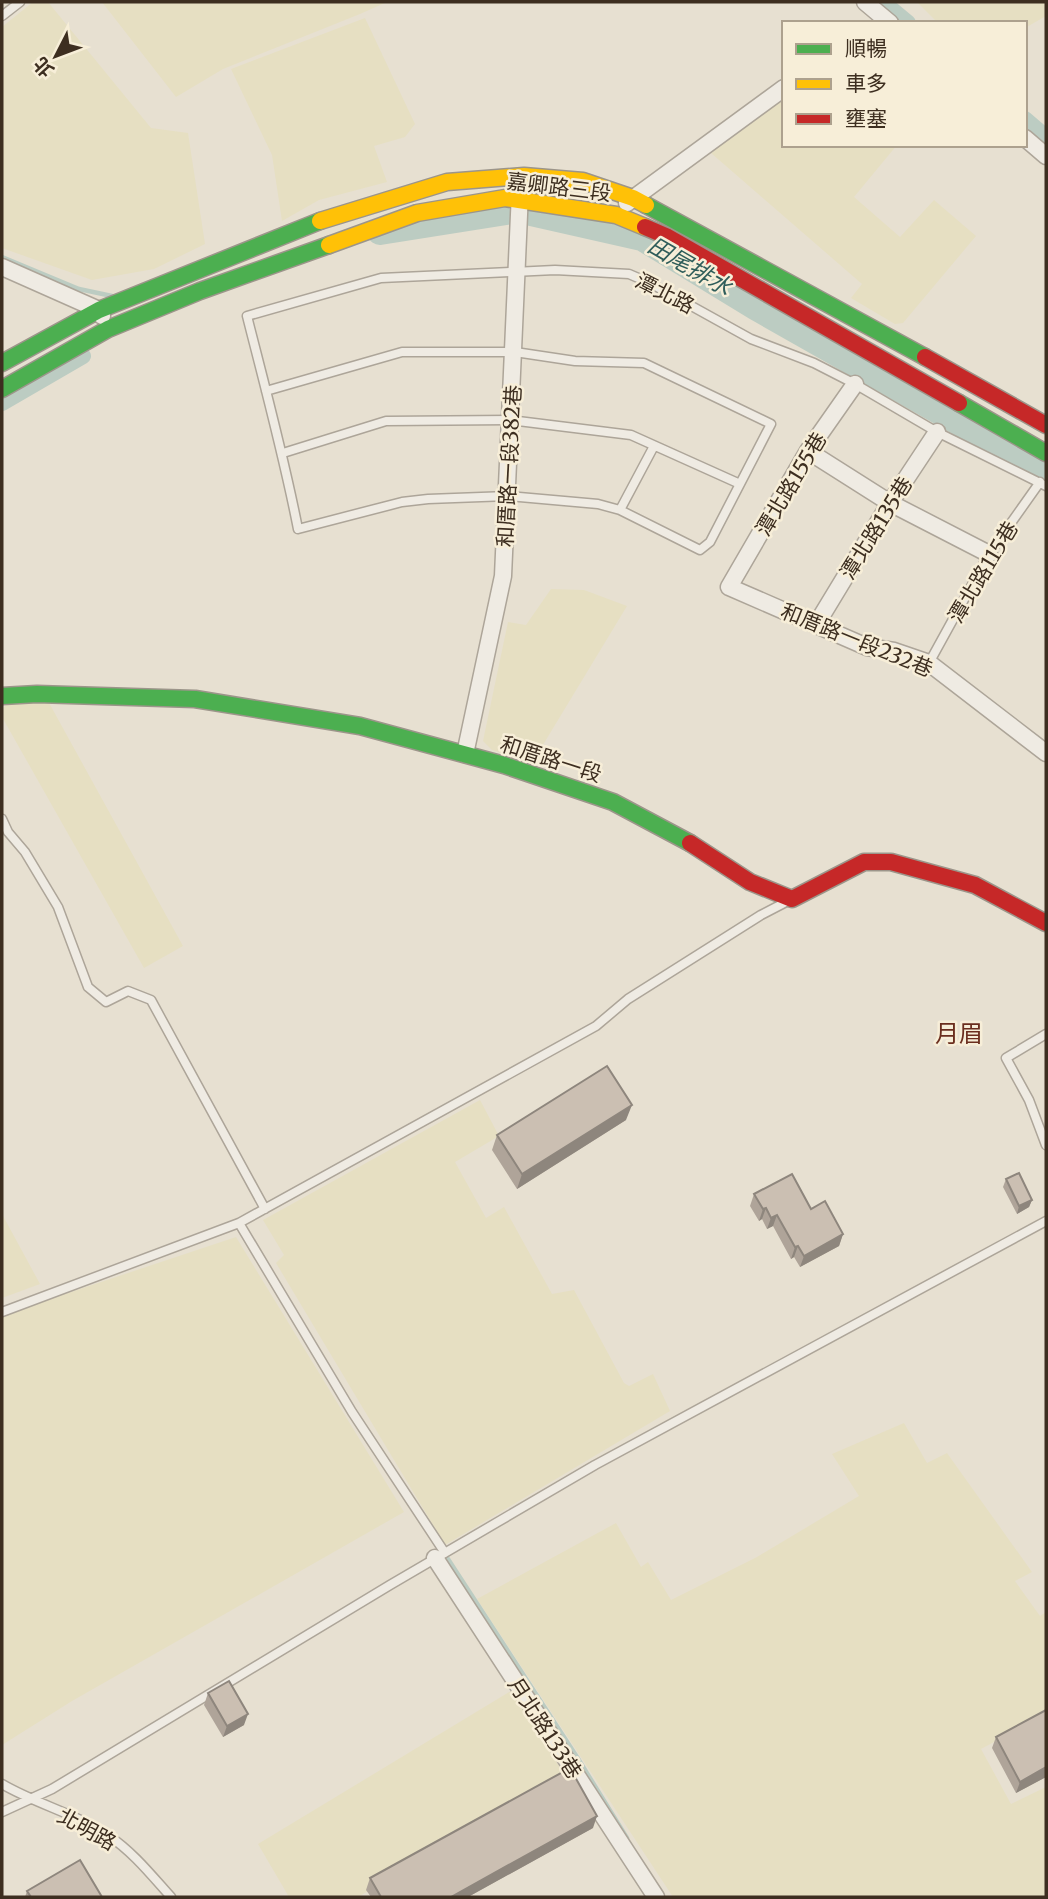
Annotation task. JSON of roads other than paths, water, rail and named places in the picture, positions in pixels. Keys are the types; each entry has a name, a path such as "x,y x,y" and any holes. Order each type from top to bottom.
{"street":[{"path":"865,2 881,20"},
{"path":"616,215 633,198 782,89"},
{"path":"1027,140 1046,156"},
{"name":"嘉卿路三段","path":"2,363 99,310 328,218 447,182 524,176 583,181 633,198 1046,425"},
{"name":"和厝路一段382巷","path":"465,754 503,576 515,352 519,199 524,176"},
{"name":"嘉卿路三段","path":"2,389 108,329 200,291 417,213 505,198 616,215 666,236 1046,453"},
{"path":"2,267 99,310 108,329"},
{"name":"潭北路155巷","path":"729,587 808,451 855,384"},
{"name":"潭北路135巷","path":"816,625 890,503 937,432"},
{"path":"808,451 890,503 989,554"},
{"name":"和厝路一段232巷","path":"729,587 867,647 894,651 929,663 1046,753"},
{"name":"和厝路一段","path":"2,696 37,694 195,699 360,726 465,754 613,802 684,839 750,882 792,899"},
{"path":"792,899 864,862 891,862 975,885 1046,923"},
{"name":"月北路133巷","path":"440,1555 656,1897"}],"lane":[{"path":"2,16 20,2"},
{"name":"潭北路","path":"266,391 247,316 381,278 555,270 629,274 751,339 814,363 937,432 1043,484"},
{"path":"402,352 515,352 575,361 644,363 771,424 710,542 700,550 620,510 598,504 508,496 402,502 298,529 283,453 266,391 402,352"},
{"path":"283,453 386,422 510,420 631,435 740,484"},
{"path":"620,510 654,446"},
{"name":"潭北路115巷","path":"929,663 989,554 1043,484"},
{"path":"2,819 58,907 88,987 106,1002 128,991 151,1000 265,1209"},
{"path":"2,1312 239,1223 596,1026 628,999 761,915 792,899"},
{"path":"1046,1034 1006,1058 1030,1100 1046,1145"},
{"path":"2,1812 51,1789 595,1465 1046,1221"},
{"path":"239,1223 440,1555"},
{"name":"北明路","path":"2,1784 27,1799 109,1836 142,1865 171,1897"}],"waterway":[{"path":"883,2 906,21"},
{"path":"1027,121 1046,137"},
{"name":"田尾排水","path":"380,232 518,210 642,238 755,307 1046,472"},
{"path":"2,257 79,289 112,296"},
{"path":"2,403 83,356"},
{"path":"448,1559 627,1838"}],"district":[{"name":"月眉","path":"959,1033"}]}
